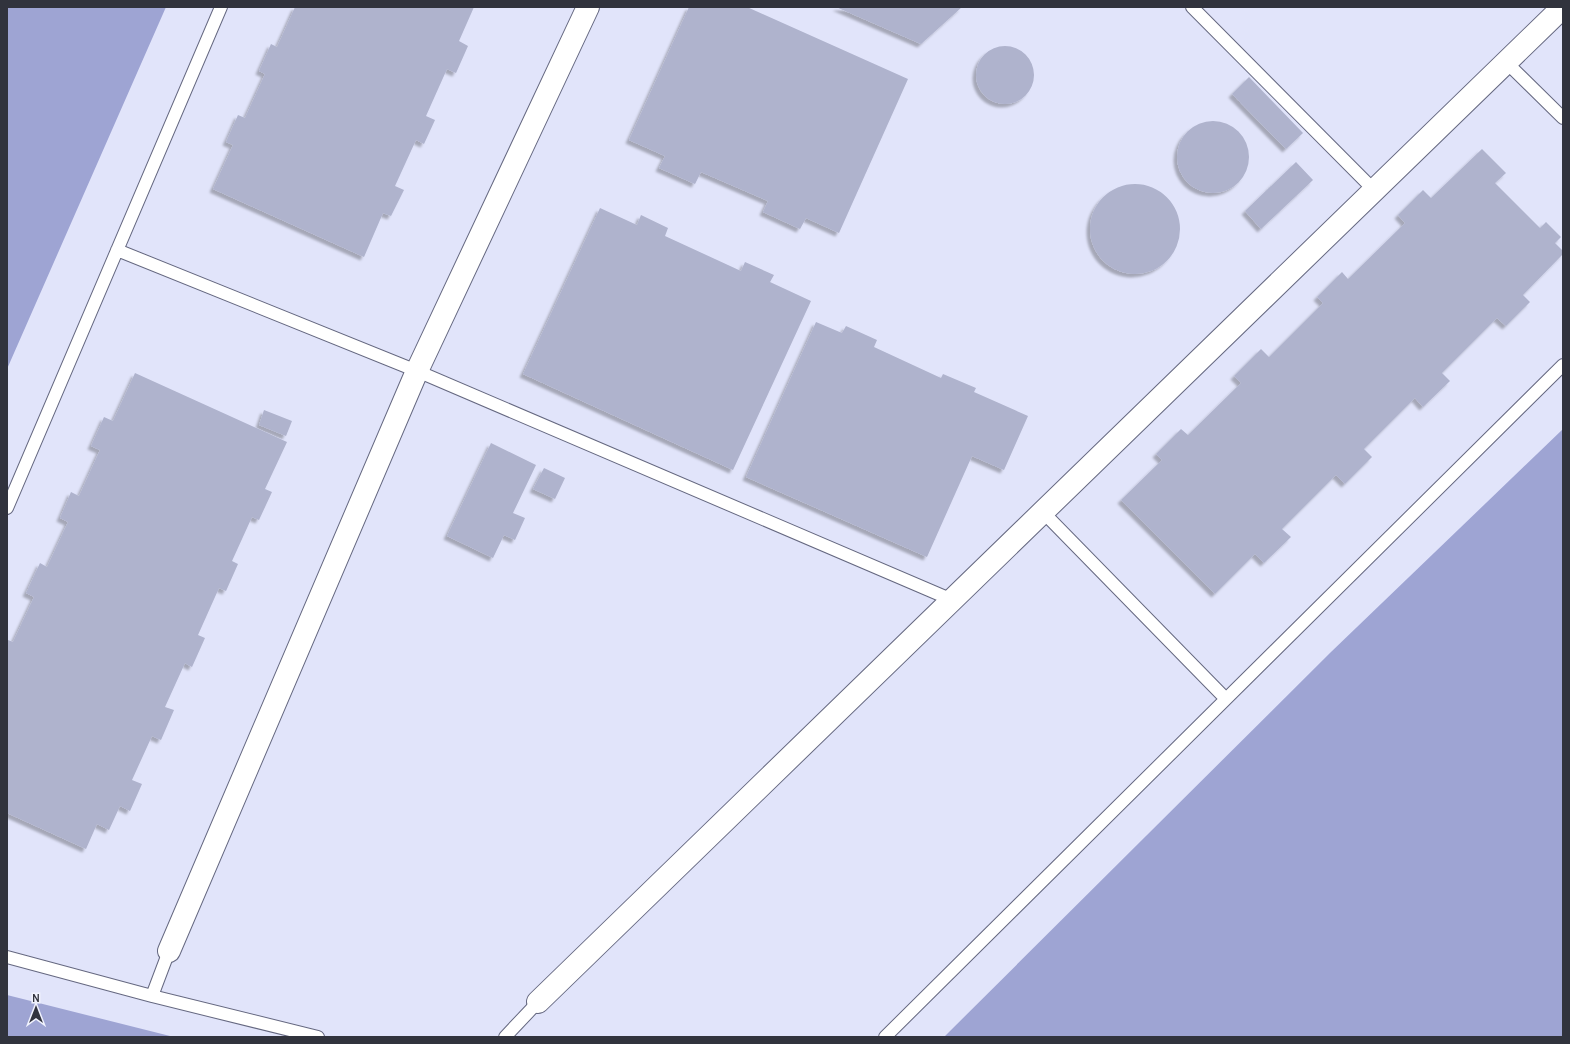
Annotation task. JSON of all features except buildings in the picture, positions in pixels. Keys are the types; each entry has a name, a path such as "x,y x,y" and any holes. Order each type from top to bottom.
{"street":[{"path":"169,950 417,371 588,7"},
{"path":"538,1002 950,599 1043,512 1563,7"}],"lane":[{"path":"7,508 221,7"},
{"path":"1192,7 1374,190"},
{"path":"1506,62 1563,118"},
{"path":"117,250 417,371 950,599"},
{"path":"885,1037 1563,365"},
{"path":"1043,512 1226,699"},
{"path":"152,996 169,950"},
{"path":"7,957 152,996 318,1037"},
{"path":"505,1037 538,1002"}],"water":[{"path":"7,7 166,7 7,369"},
{"path":"1563,429 1563,1037 944,1037 1331,652"},
{"path":"7,995 174,1037 7,1037"}]}
